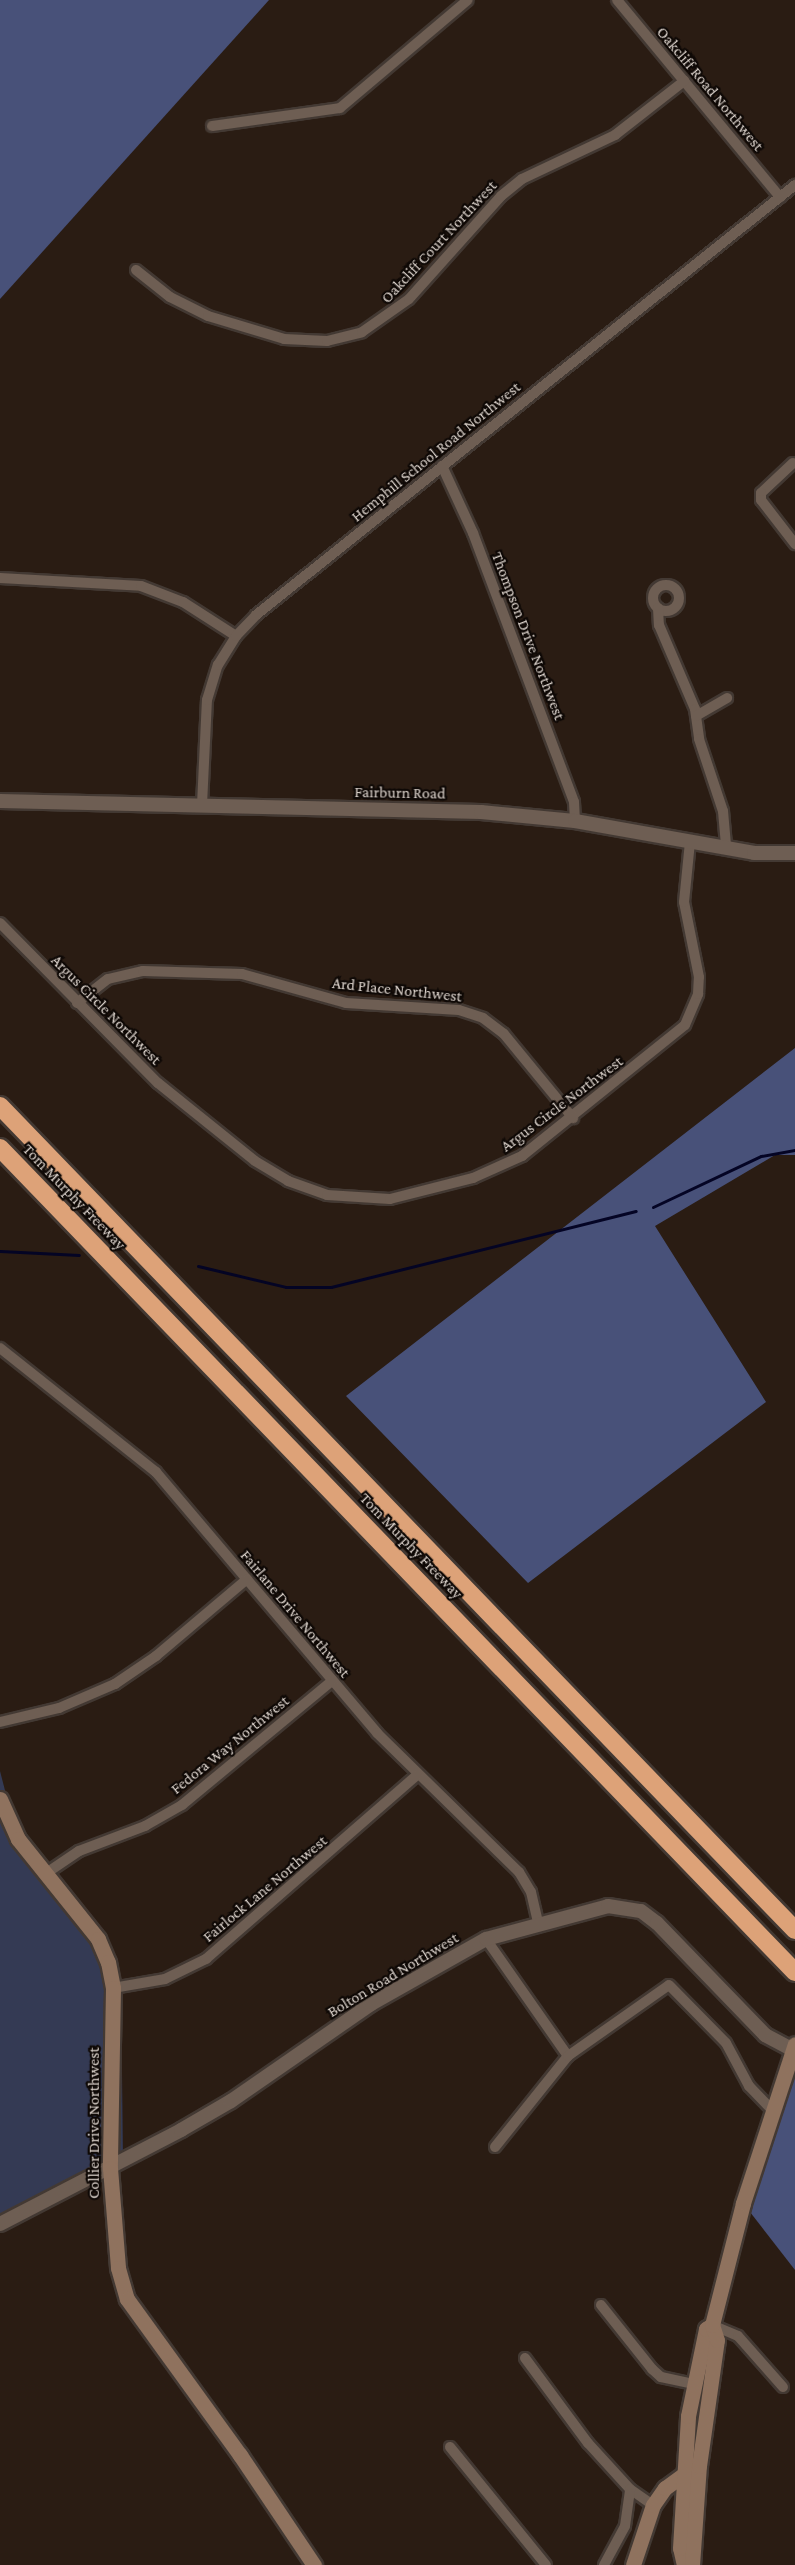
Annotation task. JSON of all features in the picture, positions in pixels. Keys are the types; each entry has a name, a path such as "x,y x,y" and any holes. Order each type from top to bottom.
{"highway":[{"name":"Tom Murphy Freeway","path":"0,1106 795,1930"},
{"name":"Tom Murphy Freeway","path":"0,1149 791,1968"}],"main road":[{"name":"Collier Drive Northwest","path":"0,1799 18,1839 98,1939 113,1988 110,2168 118,2268 127,2299 240,2455 314,2565"},
{"path":"692,2565 699,2466 717,2340 712,2325 743,2203 794,2047"},
{"path":"684,2565 680,2548 683,2475 694,2384 706,2329 712,2325"},
{"path":"633,2565 653,2505 665,2488 683,2475"}],"street":[{"path":"212,126 340,108 468,0"},
{"name":"Oakcliff Road Northwest","path":"617,0 780,197"},
{"name":"Oakcliff Court Northwest","path":"136,270 170,297 208,316 284,339 327,341 354,335 379,324 409,299 501,196 522,178 615,135 684,81"},
{"name":"Hemphill School Road Northwest","path":"202,805 207,699 218,665 236,636 256,615 795,186"},
{"path":"793,463 761,492 761,500 795,544"},
{"name":"Thompson Drive Northwest","path":"442,466 473,533 574,802 575,821"},
{"path":"0,578 141,586 183,602 236,636"},
{"path":"658,608 659,625 696,716 699,739 723,812 726,848"},
{"path":"696,716 727,698"},
{"name":"Fairburn Road","path":"0,801 481,812 575,821 726,848 795,853"},
{"name":"Argus Circle Northwest","path":"0,923 158,1083 255,1161 288,1181 327,1195 390,1199 473,1178 522,1156 674,1038 693,1012 699,977 684,902 690,842"},
{"name":"Ard Place Northwest","path":"76,1002 108,979 143,972 242,974 346,1003 459,1010 483,1018 504,1034 573,1118"},
{"name":"Fairlane Drive Northwest","path":"0,1348 156,1472 332,1681 417,1775 519,1872 531,1892 538,1922"},
{"path":"0,1722 59,1708 115,1684 156,1656 247,1579"},
{"name":"Fedora Way Northwest","path":"45,1874 79,1851 145,1826 182,1805 332,1681"},
{"name":"Fairlock Lane Northwest","path":"113,1988 165,1979 206,1959 417,1775"},
{"name":"Bolton Road Northwest","path":"0,2224 110,2168 231,2101 371,2004 486,1939 538,1922 608,1906 641,1911 657,1923 765,2035 794,2047"},
{"path":"486,1939 568,2056"},
{"path":"495,2147 568,2056 669,1985 726,2043 749,2086 773,2111"},
{"path":"601,2305 661,2377 694,2384"},
{"path":"712,2325 738,2336 783,2387"},
{"path":"525,2358 588,2443 630,2489 653,2505"},
{"path":"450,2447 546,2565"},
{"path":"604,2565 625,2526 630,2489"}],"shaded area":[{"path":"0,0 269,0 0,299"},
{"path":"795,1048 795,1155 775,1155 655,1226 766,1402 528,1583 346,1396"},
{"path":"0,1771 16,1833 62,1890 121,1981 123,2162 0,2233"},
{"path":"795,2039 795,2270 743,2203"}],"waterway":[{"path":"653,1207 761,1156 795,1150"},
{"path":"198,1266 286,1287 331,1287 636,1211"},
{"path":"0,1251 79,1255"}]}
